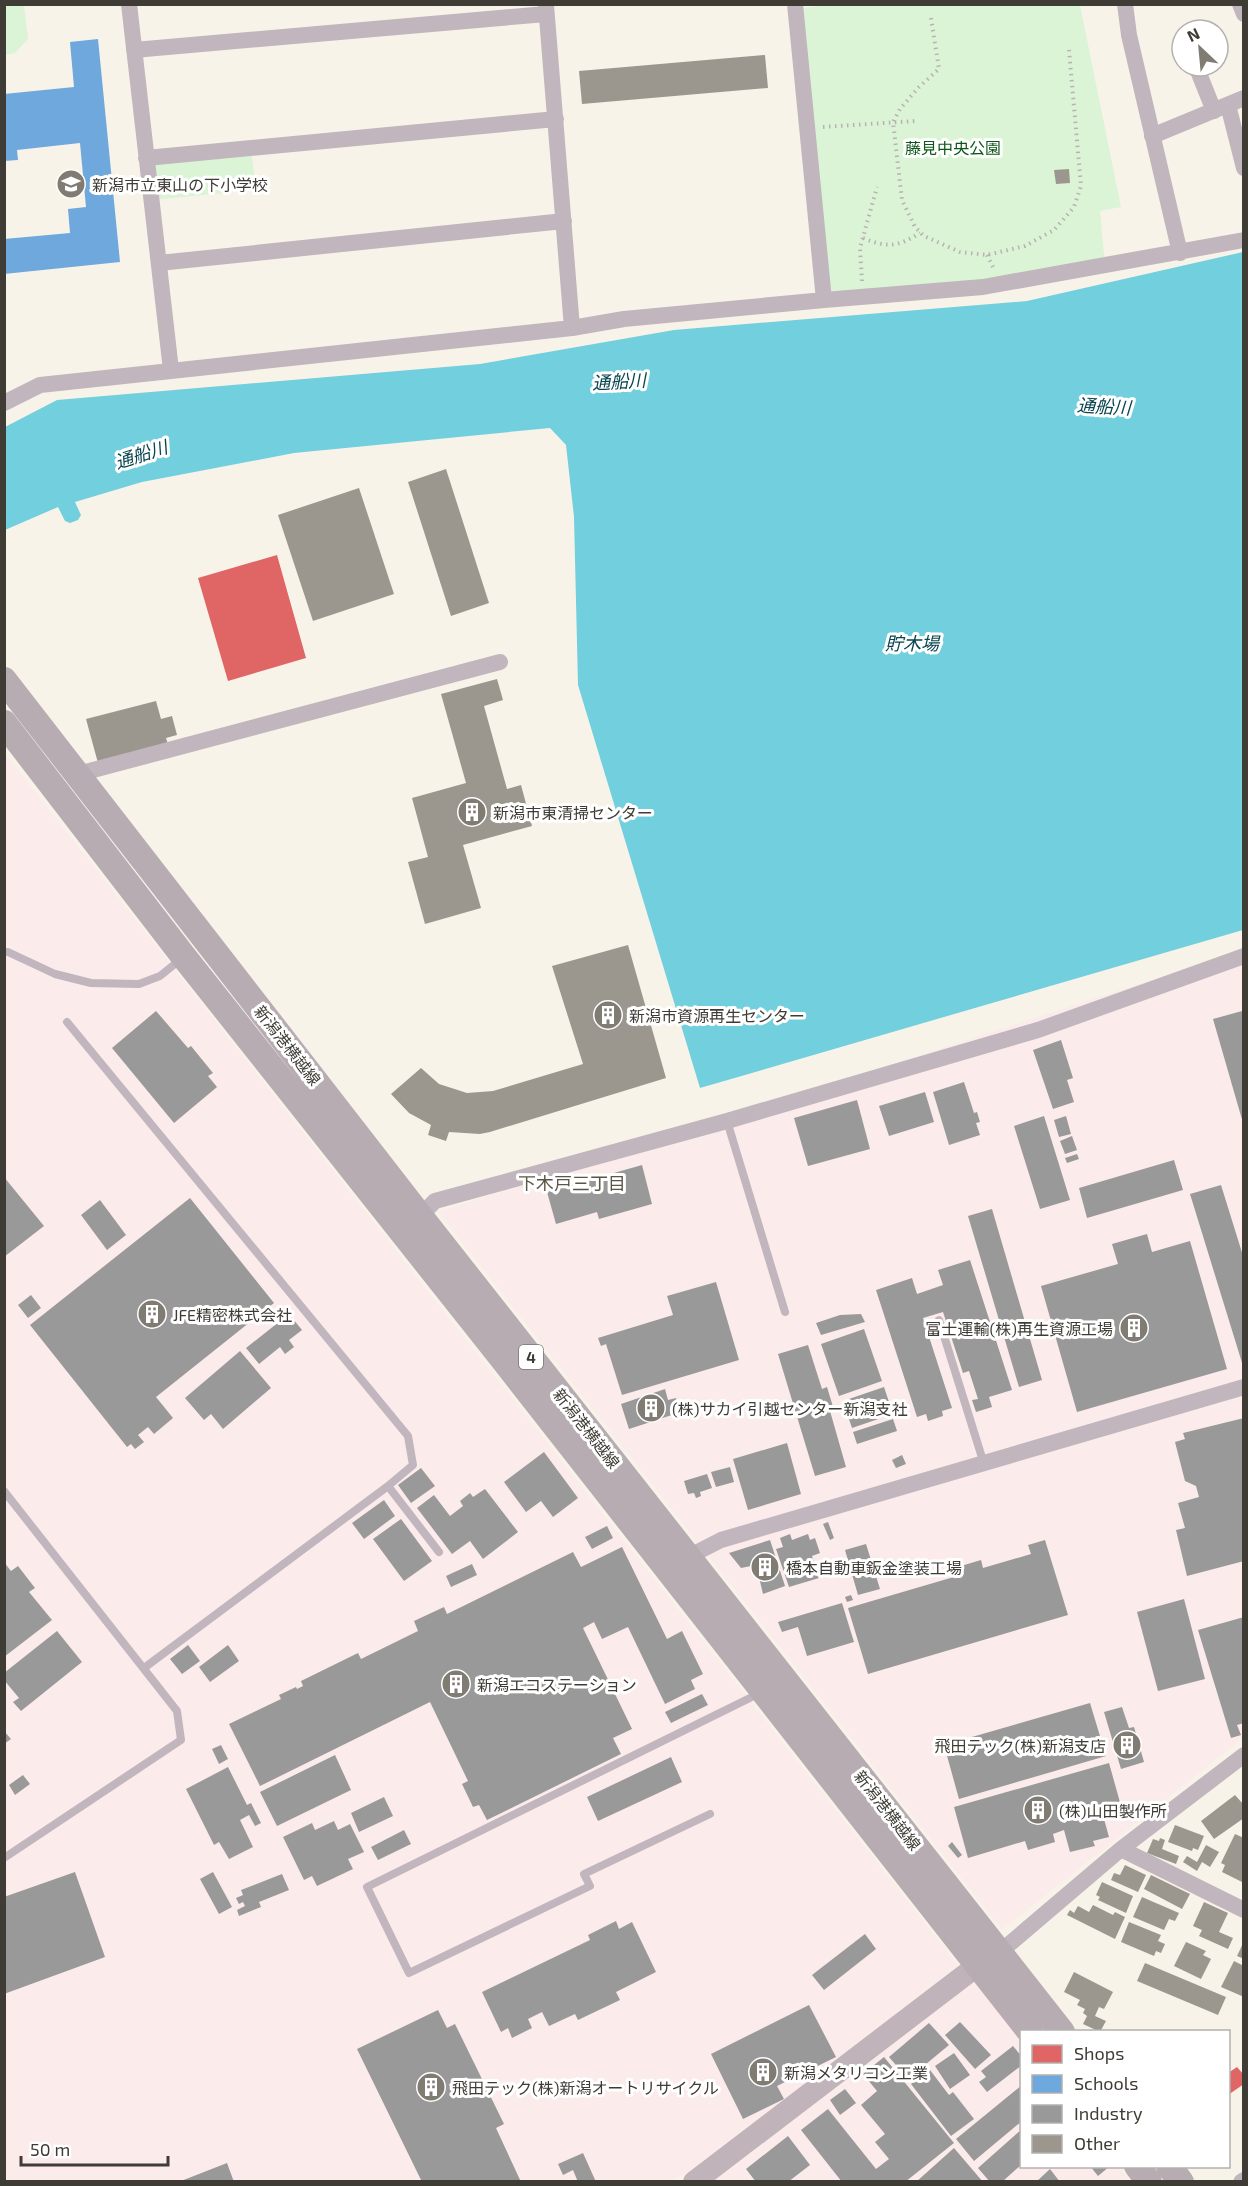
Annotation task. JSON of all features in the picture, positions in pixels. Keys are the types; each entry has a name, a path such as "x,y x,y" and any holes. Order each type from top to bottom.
{"main road":[{"name":"新潟港横越線","path":"4,680 420,1216 677,1562 763,1692 1029,2030"},
{"name":"新潟港横越線","path":"4,723 184,957 407,1239 1000,1952 1061,2030"},
{"path":"1139,2168 1149,2181"},
{"path":"1171,2168 1181,2181"}],"street":[{"path":"129,4 171,370"},
{"path":"795,4 824,300"},
{"path":"1125,4 1129,34 1179,253"},
{"path":"1240,4 1244,14"},
{"path":"134,50 546,9 572,328"},
{"path":"1206,78 1228,104 1244,168"},
{"path":"1152,136 1228,104"},
{"path":"147,158 556,119"},
{"path":"159,263 564,221"},
{"path":"4,403 40,385 572,328 624,319 983,287 1244,240"},
{"path":"78,774 500,662"},
{"path":"407,1239 420,1216 435,1201 727,1121 1038,1030 1244,956"},
{"path":"677,1562 721,1540 1244,1387"},
{"path":"694,2181 978,1965 1000,1952 1122,1849 1244,1755"},
{"path":"1122,1849 1244,1910"}],"lane":[{"path":"4,952 55,974 91,983 139,984 160,976 184,957"},
{"path":"67,1022 408,1436 413,1465 144,1668"},
{"path":"727,1121 785,1312"},
{"path":"939,1320 984,1464"},
{"path":"388,1486 440,1552"},
{"path":"4,1491 177,1711 181,1740 8,1856 4,1844"},
{"path":"710,1814 584,1874 590,1886 409,1973 368,1887 763,1692"}],"path":[{"path":"931,18 939,69 919,87 892,122 902,200 915,227 924,236 960,252 987,255 1025,246 1054,230 1074,207 1081,186 1069,50"},
{"path":"807,128 915,122"},
{"path":"864,297 860,248 877,187"},
{"path":"863,238 887,246 909,240 920,232"}],"shaded area":[{"path":"4,752 958,1965 703,2166 668,2182 5,2181"},
{"path":"1243,950 1243,1738 1002,1930 438,1212"},
{"path":"973,1978 1020,2040 1020,2168 1120,2168 1130,2181 710,2182"}],"green space":[{"name":"藤見中央公園","path":"834,4 1080,5 1121,207 1100,211 1105,265 824,300 795,9"},
{"path":"4,5 24,5 28,39 15,53 5,55"},
{"path":"251,148 256,190 152,200 146,158"}],"water":[{"name":"貯木場","path":"1243,252 1243,930 700,1088 578,685 574,517 566,445 550,428 294,453 142,482 75,502 81,515 78,520 70,523 65,521 58,507 5,530 5,427 57,400 480,364 674,330 1027,301"}],"building: Shops":[{"path":"277,555 306,658 228,681 198,578"},
{"path":"1237,2067 1244,2075 1244,2084 1230,2094 1230,2072"}],"building: Schools":[{"path":"98,39 120,262 4,274 4,239 70,233 68,209 86,207 80,143 17,150 18,160 4,161 4,94 74,87 70,42"}],"building: Industry":[{"path":"156,1011 188,1048 191,1046 213,1073 208,1076 217,1087 174,1123 112,1048"},
{"path":"1242,1011 1244,1017 1243,1123 1213,1019"},
{"path":"1061,1040 1073,1078 1067,1080 1074,1102 1053,1109 1033,1050"},
{"path":"964,1082 974,1113 977,1112 980,1122 976,1123 980,1135 949,1145 933,1092"},
{"path":"925,1092 934,1122 889,1136 879,1106"},
{"path":"857,1100 870,1149 808,1166 794,1118"},
{"path":"1044,1116 1070,1200 1040,1209 1014,1126"},
{"path":"1066,1116 1071,1134 1059,1137 1054,1120"},
{"path":"1072,1136 1077,1150 1065,1154 1060,1141"},
{"path":"1077,1154 1079,1159 1067,1163 1065,1158"},
{"path":"1174,1160 1183,1190 1087,1218 1079,1188"},
{"path":"642,1165 652,1204 599,1219 597,1212 556,1224 547,1192"},
{"path":"4,1177 44,1226 4,1257"},
{"path":"1221,1185 1244,1259 1243,1366 1190,1194"},
{"name":"JFE精密株式会社","path":"190,1198 274,1303 156,1397 173,1418 154,1434 148,1427 138,1435 144,1442 135,1449 131,1444 127,1447 30,1325"},
{"path":"100,1200 126,1235 107,1250 81,1215"},
{"path":"992,1209 1042,1380 1019,1387 968,1216"},
{"name":"富士運輸(株)再生資源工場","path":"1147,1234 1152,1252 1190,1241 1227,1369 1077,1412 1041,1286 1118,1264 1112,1244"},
{"path":"970,1260 1012,1390 989,1397 992,1407 976,1412 972,1400 978,1399 969,1371 963,1373 943,1312 923,1318 952,1408 942,1411 943,1416 928,1421 926,1414 917,1417 876,1290 912,1278 917,1294 943,1285 938,1270"},
{"path":"716,1282 739,1360 622,1395 606,1344 601,1346 598,1338 673,1315 667,1296"},
{"path":"31,1295 41,1308 28,1318 18,1305"},
{"path":"289,1314 302,1330 289,1340 294,1347 285,1354 280,1347 259,1364 246,1348"},
{"path":"861,1314 865,1322 821,1335 816,1323 840,1315"},
{"path":"864,1329 882,1381 839,1396 821,1344"},
{"path":"808,1345 822,1389 827,1387 834,1410 830,1411 846,1467 815,1476 778,1354"},
{"path":"240,1351 271,1388 223,1429 211,1414 204,1420 185,1398"},
{"path":"884,1387 893,1414 852,1428 843,1401"},
{"name":"(株)サカイ引越センター新潟支社","path":"665,1389 668,1400 676,1398 681,1412 629,1429 621,1404"},
{"path":"1244,1418 1244,1561 1187,1576 1176,1530 1185,1528 1178,1503 1199,1497 1196,1486 1185,1481 1175,1442 1185,1439 1183,1433"},
{"path":"893,1419 897,1431 857,1444 853,1432"},
{"path":"787,1443 801,1494 748,1510 733,1459"},
{"path":"544,1452 578,1498 553,1517 541,1501 526,1512 504,1482"},
{"path":"902,1455 906,1464 896,1468 892,1460"},
{"path":"730,1467 734,1482 716,1487 711,1472"},
{"path":"421,1468 435,1486 411,1503 398,1485"},
{"path":"707,1474 712,1488 700,1492 701,1496 696,1498 694,1493 688,1494 684,1481"},
{"path":"485,1489 518,1532 483,1559 470,1541 452,1554 417,1508 434,1495 450,1516 463,1506 460,1501 470,1493 473,1497"},
{"path":"384,1500 395,1516 364,1539 352,1523"},
{"path":"401,1519 432,1561 404,1581 373,1539"},
{"path":"828,1522 834,1538 830,1540 823,1524"},
{"path":"607,1526 613,1538 592,1549 585,1537"},
{"path":"790,1534 792,1540 808,1534 810,1540 815,1538 820,1553 812,1556 819,1578 789,1587 776,1549 783,1547 780,1538"},
{"name":"橋本自動車鈑金塗装工場","path":"770,1540 785,1586 763,1594 758,1573 754,1574 751,1566 741,1568 729,1553"},
{"path":"1045,1540 1068,1615 868,1674 848,1608 964,1574 961,1566 981,1560 983,1568 1031,1554 1028,1545"},
{"path":"866,1544 880,1589 858,1595 845,1550"},
{"name":"新潟エコステーション","path":"622,1547 667,1639 682,1631 703,1674 691,1680 695,1689 665,1704 628,1627 602,1639 594,1622 583,1628 632,1729 613,1738 621,1754 487,1820 479,1805 473,1807 462,1784 468,1781 430,1702 260,1786 229,1724 281,1699 279,1695 303,1686 301,1681 358,1653 361,1659 418,1631 414,1621 444,1607 447,1614 573,1552 581,1567"},
{"path":"4,1562 11,1571 18,1566 35,1588 29,1592 52,1620 4,1657"},
{"path":"472,1564 477,1575 451,1587 446,1576"},
{"path":"851,1595 853,1600 847,1602 845,1597"},
{"path":"1184,1599 1205,1679 1158,1691 1137,1612"},
{"path":"842,1603 854,1642 807,1656 798,1627 782,1632 778,1622"},
{"path":"1244,1617 1244,1723 1237,1725 1241,1735 1231,1738 1198,1630"},
{"path":"57,1631 82,1662 21,1711 13,1702 19,1698 4,1680 4,1673"},
{"path":"188,1645 200,1661 182,1674 170,1659"},
{"path":"228,1645 239,1661 210,1682 199,1667"},
{"path":"702,1694 708,1705 671,1723 665,1712"},
{"path":"1090,1703 1106,1756 959,1799 944,1745"},
{"name":"飛田テック(株)新潟支店","path":"1122,1707 1129,1728 1134,1727 1144,1762 1121,1769 1104,1712"},
{"path":"4,1731 11,1739 4,1744"},
{"path":"221,1745 228,1759 219,1764 212,1749"},
{"path":"335,1755 351,1790 277,1826 260,1792"},
{"path":"671,1757 682,1782 598,1821 587,1797"},
{"name":"(株)山田製作所","path":"1109,1763 1123,1813 1104,1819 1109,1837 1093,1841 1095,1846 1070,1852 1064,1830 1053,1834 1055,1842 1028,1850 1025,1841 968,1858 954,1807"},
{"path":"228,1767 247,1805 251,1803 261,1823 255,1826 249,1815 240,1820 253,1847 229,1859 219,1842 214,1845 186,1789"},
{"path":"23,1775 30,1784 15,1795 9,1785"},
{"path":"384,1797 393,1816 359,1832 351,1813"},
{"path":"334,1821 338,1830 350,1824 364,1852 348,1859 353,1869 317,1886 312,1876 304,1880 283,1837 312,1823 315,1830"},
{"path":"404,1830 411,1844 378,1860 371,1847"},
{"path":"952,1842 962,1855 958,1858 948,1846"},
{"path":"75,1872 105,1957 4,1994 4,1897"},
{"path":"213,1872 232,1907 219,1914 200,1879"},
{"path":"282,1874 289,1890 259,1902 261,1907 239,1916 237,1910 245,1906 243,1902 239,1904 236,1898 243,1895 241,1890"},
{"path":"616,1921 619,1929 632,1922 656,1972 616,1992 620,2000 578,2020 575,2014 549,2026 542,2012 528,2019 532,2028 512,2038 508,2028 501,2032 482,1992 590,1940 588,1935"},
{"path":"865,1934 876,1949 824,1990 812,1975"},
{"name":"新潟メタリコン工業","path":"809,2005 836,2057 777,2086 784,2099 743,2119 711,2054"},
{"name":"飛田テック(株)新潟オートリサイクル","path":"438,2010 447,2028 455,2024 504,2124 496,2128 521,2182 422,2182 357,2049"},
{"path":"960,2022 991,2055 975,2069 945,2035"},
{"path":"929,2023 949,2045 908,2079 889,2057"},
{"path":"1013,2046 1020,2055 1020,2067 987,2092 979,2082 986,2077 981,2071"},
{"path":"954,2053 970,2075 950,2089 935,2066"},
{"path":"884,2057 954,2143 905,2182 842,2182 801,2130 828,2109 876,2169 889,2159 875,2142 885,2134 861,2105 877,2091 863,2074"},
{"path":"930,2070 949,2095 953,2092 974,2119 951,2136 911,2084"},
{"path":"1020,2087 1020,2123 974,2161 956,2139"},
{"path":"845,2089 856,2103 840,2115 830,2100"},
{"path":"1020,2131 1020,2166 1002,2182 990,2182 978,2168"},
{"path":"788,2136 810,2165 788,2182 756,2182 746,2169"},
{"path":"954,2148 983,2182 916,2182"},
{"path":"583,2153 596,2182 578,2182 573,2170 563,2175 558,2164"},
{"path":"227,2163 234,2182 181,2182 181,2181"},
{"path":"1092,2168 1108,2168 1098,2176"},
{"path":"1050,2169 1060,2182 1036,2182"}],"building: Other":[{"path":"765,55 768,88 582,104 579,71"},
{"path":"1069,169 1070,183 1056,184 1054,170"},
{"path":"446,469 489,603 451,616 408,482"},
{"path":"359,488 394,594 313,621 278,515"},
{"name":"新潟市東清掃センター","path":"497,679 503,700 484,706 507,789 521,785 532,826 463,845 481,908 425,924 408,862 428,857 412,798 466,783 441,694"},
{"path":"156,701 161,719 172,716 177,735 166,738 168,744 98,763 86,719"},
{"name":"新潟市資源再生センター","path":"628,945 666,1078 490,1132 480,1134 449,1132 446,1141 428,1135 431,1125 409,1113 391,1094 421,1068 439,1084 467,1093 493,1091 583,1064 552,966"},
{"path":"1235,1795 1244,1805 1244,1818 1214,1839 1201,1821"},
{"path":"1175,1825 1204,1836 1198,1850 1193,1848 1192,1851 1168,1842"},
{"path":"1235,1834 1244,1838 1244,1883 1222,1872 1225,1865 1221,1863"},
{"path":"1160,1838 1165,1840 1162,1849 1179,1856 1176,1864 1147,1853 1153,1839 1159,1841"},
{"path":"1206,1845 1219,1852 1210,1867 1202,1862 1197,1871 1183,1862 1187,1856 1197,1862"},
{"path":"1125,1865 1146,1875 1138,1892 1111,1880 1114,1873 1120,1875"},
{"path":"1151,1875 1190,1894 1182,1909 1144,1889"},
{"path":"1102,1882 1133,1896 1126,1913 1098,1900 1100,1897 1096,1895"},
{"path":"1142,1897 1179,1913 1175,1921 1169,1919 1164,1930 1133,1917"},
{"path":"1204,1902 1228,1913 1219,1932 1233,1938 1228,1949 1199,1936 1202,1930 1193,1926"},
{"path":"1093,1905 1113,1915 1115,1912 1125,1917 1115,1939 1067,1915 1070,1910 1074,1913 1078,1906 1089,1912"},
{"path":"1129,1922 1161,1935 1158,1941 1165,1944 1161,1953 1156,1951 1154,1956 1121,1942"},
{"path":"1244,1941 1244,1959 1237,1956"},
{"path":"1186,1942 1206,1951 1203,1955 1211,1959 1201,1979 1174,1966"},
{"path":"1234,1961 1244,1966 1244,1997 1221,1987"},
{"path":"1145,1963 1226,1997 1218,2015 1137,1981"},
{"path":"1074,1972 1113,1992 1104,2009 1099,2007 1095,2016 1106,2021 1101,2030 1083,2024 1087,2016 1083,2013 1085,2009 1077,2005 1080,2000 1064,1992"}],"place":[{"name":"新潟市立東山の下小学校","path":"71,184"},
{"name":"新潟市東清掃センター","path":"472,812"},
{"name":"新潟市資源再生センター","path":"608,1015"},
{"name":"JFE精密株式会社","path":"152,1314"},
{"name":"富士運輸(株)再生資源工場","path":"1134,1328"},
{"name":"(株)サカイ引越センター新潟支社","path":"651,1408"},
{"name":"橋本自動車鈑金塗装工場","path":"765,1567"},
{"name":"新潟エコステーション","path":"456,1684"},
{"name":"飛田テック(株)新潟支店","path":"1127,1745"},
{"name":"(株)山田製作所","path":"1038,1810"},
{"name":"新潟メタリコン工業","path":"763,2072"},
{"name":"飛田テック(株)新潟オートリサイクル","path":"431,2087"}],"district":[{"name":"下木戸三丁目","path":"572,1183"}],"water label":[{"name":"通船川","path":"619,381"},
{"name":"通船川","path":"1104,406"},
{"name":"通船川","path":"141,454"}]}
